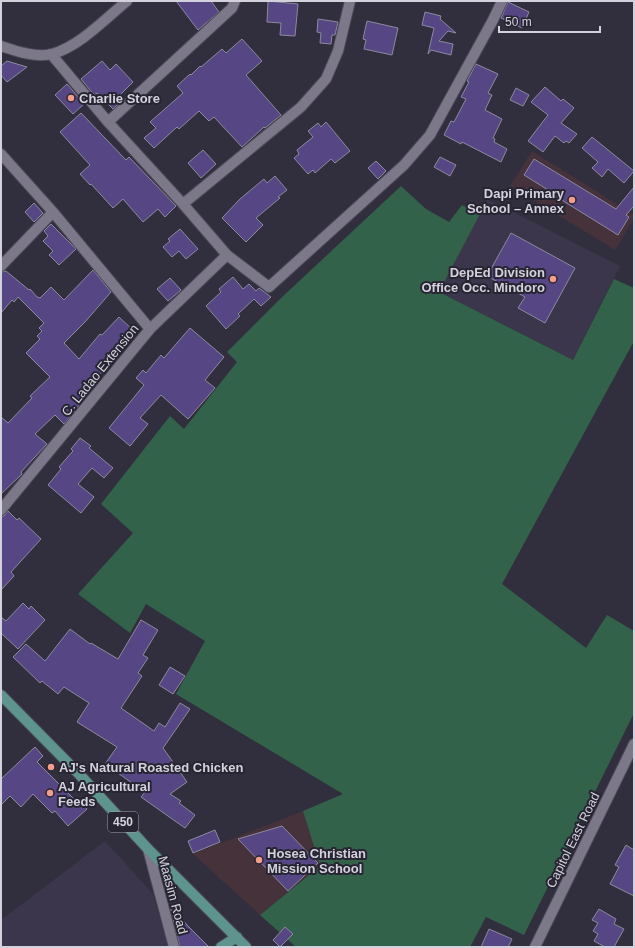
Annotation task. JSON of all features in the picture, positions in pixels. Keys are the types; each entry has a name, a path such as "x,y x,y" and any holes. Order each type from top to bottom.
{"main road":[{"name":"450","path":"1,695 79,774 148,849 246,947"},
{"path":"221,947 237,937"}],"street":[{"path":"1,46 36,55 51,54 65,48 92,31 127,1"},
{"path":"108,122 232,8 235,1"},
{"path":"183,204 301,107 326,79 338,51 350,1"},
{"path":"51,54 108,122 183,204 227,255 269,288 404,164 430,135 502,1"},
{"path":"1,154 53,212 150,329"},
{"path":"1,266 53,212"},
{"name":"C. Ladao Extension","path":"3,503 150,329 227,255"},
{"name":"Capitol East Road","path":"535,947 634,744"},
{"name":"Maasim Road","path":"148,849 174,947"}],"shaded area":[{"name":"Dapi Primary School – Annex","path":"532,151 634,215 634,219 615,250 510,186"},
{"path":"487,199 620,266 573,360 439,292"},
{"name":"Hosea Christian Mission School","path":"303,811 320,866 260,915 193,854"},
{"path":"105,841 153,894 168,947 1,947 1,920"}],"green space":[{"path":"401,186 426,209 449,222 462,205 480,214 439,292 573,360 614,279 634,288 634,341 502,584 586,648 607,615 634,631 634,713 524,935 486,917 470,947 296,947 260,915 320,866 303,811 343,794 176,694 205,641 146,604 130,633 78,594 133,533 101,504 170,416 184,429 237,362 227,352 280,299"}],"building":[{"path":"176,1 211,1 219,12 198,30"},
{"path":"268,1 298,4 295,36 280,35 281,23 267,22"},
{"path":"508,2 529,12 522,28 501,18"},
{"path":"425,12 441,16 440,19 456,33 448,31 439,41 453,44 451,55 431,50 428,54 434,28 422,25"},
{"path":"318,19 338,22 335,35 332,35 331,44 320,43 321,33 317,32"},
{"path":"367,21 398,28 392,55 364,49 366,40 363,39"},
{"path":"242,39 262,61 246,75 281,115 265,128 264,127 242,147 214,117 209,121 199,111 179,129 177,127 154,148 144,138 156,128 150,122 183,93 177,86 222,49 226,53"},
{"path":"7,61 27,67 7,82 1,75 1,66"},
{"path":"102,61 110,70 116,64 133,82 117,98 120,102 113,109 97,93 94,95 81,79"},
{"path":"476,64 498,74 488,93 492,95 485,110 502,119 493,138 495,139 494,142 507,149 501,162 462,142 461,144 444,135 451,121 454,122 466,99 461,97"},
{"path":"67,84 84,104 73,114 55,95"},
{"path":"545,87 561,101 563,99 574,108 561,123 577,134 569,143 566,141 564,143 555,136 543,152 528,141 548,115 531,102"},
{"path":"516,88 529,95 523,106 510,100"},
{"path":"81,113 126,160 129,157 176,206 165,217 158,209 143,222 123,199 113,208 80,174 90,165 60,132"},
{"path":"326,122 350,151 335,163 331,159 315,173 313,170 308,174 294,158 299,154 297,150 313,137 308,131 318,123 321,127"},
{"path":"592,137 634,171 624,183 608,169 602,177 592,168 598,162 582,148"},
{"path":"203,150 216,164 201,178 188,163"},
{"path":"440,157 456,165 450,176 434,167"},
{"path":"534,159 616,209 634,187 634,206 626,215 629,217 618,235 524,175"},
{"path":"376,161 386,171 378,179 368,168"},
{"path":"275,176 287,190 278,197 280,198 256,218 263,225 246,242 222,218 240,199 264,179 267,183"},
{"path":"34,203 43,213 34,222 25,212"},
{"path":"51,224 76,249 59,265 49,255 53,251 43,241 48,236 44,231"},
{"path":"180,229 198,249 186,259 179,251 172,257 163,247 170,241 168,239"},
{"path":"511,233 575,268 545,323 518,308 525,297 487,276"},
{"path":"93,270 111,292 85,322 64,343 79,359 100,334 102,335 119,317 136,333 94,381 97,383 64,424 55,415 35,434 47,444 21,472 22,474 1,494 1,417 8,423 32,398 30,396 50,377 26,353 40,339 37,336 42,331 39,328 44,323 18,297 14,302 12,300 1,313 1,272 6,271 29,290 30,289 37,297 40,298 51,287 64,300"},
{"path":"233,277 243,289 249,284 256,291 259,288 271,297 261,306 254,299 238,314 240,316 226,329 206,306 221,292 219,289"},
{"path":"170,278 181,290 168,301 157,289"},
{"path":"190,328 224,357 205,380 215,388 188,419 161,395 140,418 148,424 130,446 109,428 144,385 136,378 143,370 146,373 161,355 164,358"},
{"path":"80,438 91,446 89,448 113,468 104,478 92,468 78,484 94,497 81,513 48,485 61,469 59,467 73,451 71,449"},
{"path":"8,511 17,520 19,518 41,539 11,572 14,576 1,590 1,516 4,516"},
{"path":"23,603 29,609 31,606 45,620 18,649 1,633 1,617 6,621"},
{"path":"141,620 158,630 143,655 148,658 138,673 142,676 121,708 154,731 159,723 165,727 180,703 190,709 163,748 187,782 170,794 181,801 179,803 195,815 185,828 141,797 145,792 105,764 117,747 77,722 89,703 64,687 58,694 42,681 40,683 13,657 26,644 45,661 70,629 90,644 91,643 118,659"},
{"path":"170,667 185,676 173,694 159,685"},
{"path":"35,747 43,756 37,762 76,801 78,799 87,809 68,826 55,811 52,813 33,794 21,807 10,796 1,805 1,779"},
{"path":"282,826 318,863 288,891 238,839"},
{"path":"215,830 220,842 193,853 188,841"},
{"path":"626,845 634,850 634,896 610,884 619,867 615,865"},
{"path":"170,906 188,926 209,947 180,947"},
{"path":"599,909 616,919 614,924 624,929 614,947 605,947 594,941 598,934 593,931 598,923 592,920"},
{"path":"285,927 293,934 280,947 273,940"},
{"path":"489,929 512,939 508,947 481,947"}],"place":[{"name":"Charlie Store","path":"71,98"},
{"name":"Dapi Primary School – Annex","path":"572,200"},
{"name":"DepEd Division Office Occ. Mindoro","path":"553,279"},
{"name":"AJ's Natural Roasted Chicken","path":"51,767"},
{"name":"AJ Agricultural Feeds","path":"50,793"},
{"name":"Hosea Christian Mission School","path":"259,860"}]}
